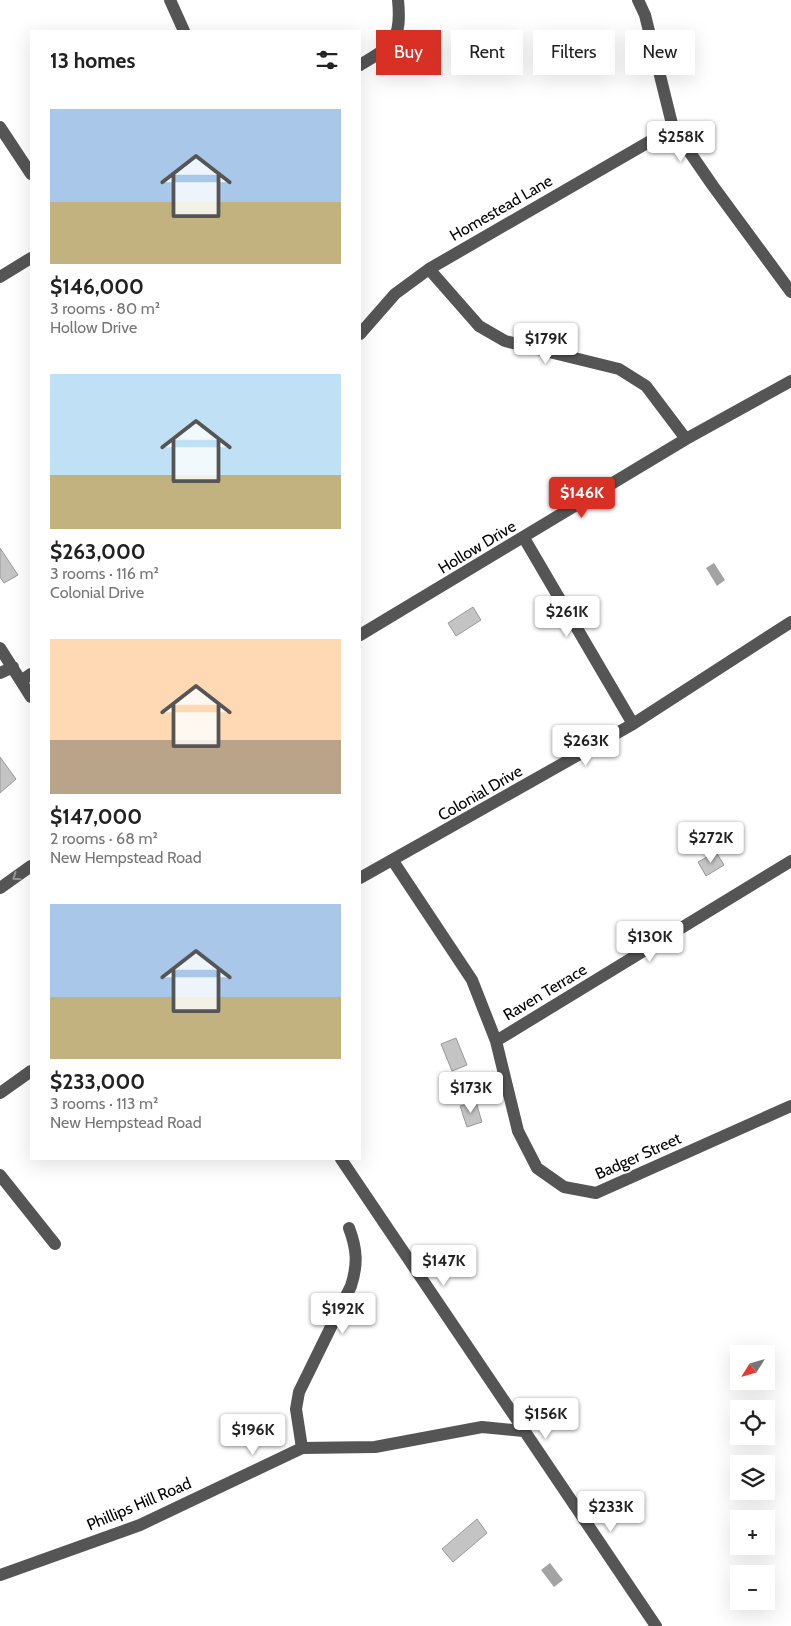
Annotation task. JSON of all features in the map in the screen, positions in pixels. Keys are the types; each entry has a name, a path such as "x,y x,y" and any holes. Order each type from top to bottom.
{"street":[{"path":"170,0 184,30"},
{"path":"361,64 388,48 400,26 398,0"},
{"path":"638,0 645,15 673,128 791,292"},
{"path":"0,127 30,172"},
{"name":"Homestead Lane","path":"361,333 396,294 429,269 673,128"},
{"path":"0,277 30,259"},
{"path":"429,269 479,326 505,341 619,369 646,386 686,439"},
{"name":"Hollow Drive","path":"361,634 686,439 791,381"},
{"path":"524,538 633,724"},
{"name":"Colonial Drive","path":"361,877 633,724 791,622"},
{"path":"0,648 13,667 26,678 30,693"},
{"path":"0,673 13,667"},
{"name":"Badger Street","path":"393,861 472,980 496,1041 518,1131 537,1168 564,1187 596,1193 791,1106"},
{"name":"Raven Terrace","path":"496,1041 791,861"},
{"path":"0,888 30,867"},
{"path":"0,1093 30,1072"},
{"path":"342,1160 656,1626"},
{"path":"0,1175 55,1244"},
{"path":"302,1448 296,1409 298,1392 353,1280 356,1252 349,1228"},
{"name":"Phillips Hill Road","path":"0,1575 140,1524 302,1448 375,1447 482,1427 523,1431"}],"shaded area":[{"path":"714,563 725,580 717,586 706,568"},
{"path":"550,1563 563,1580 554,1587 541,1570"}],"building":[{"path":"0,548 18,575 4,583 0,577"},
{"path":"473,607 481,620 456,636 448,623"},
{"path":"0,757 16,779 0,793"},
{"path":"716,852 724,865 706,876 698,862"},
{"path":"456,1038 467,1065 452,1071 441,1044"},
{"path":"476,1102 482,1122 467,1127 460,1106"},
{"path":"477,1519 487,1533 453,1562 442,1549"}]}
